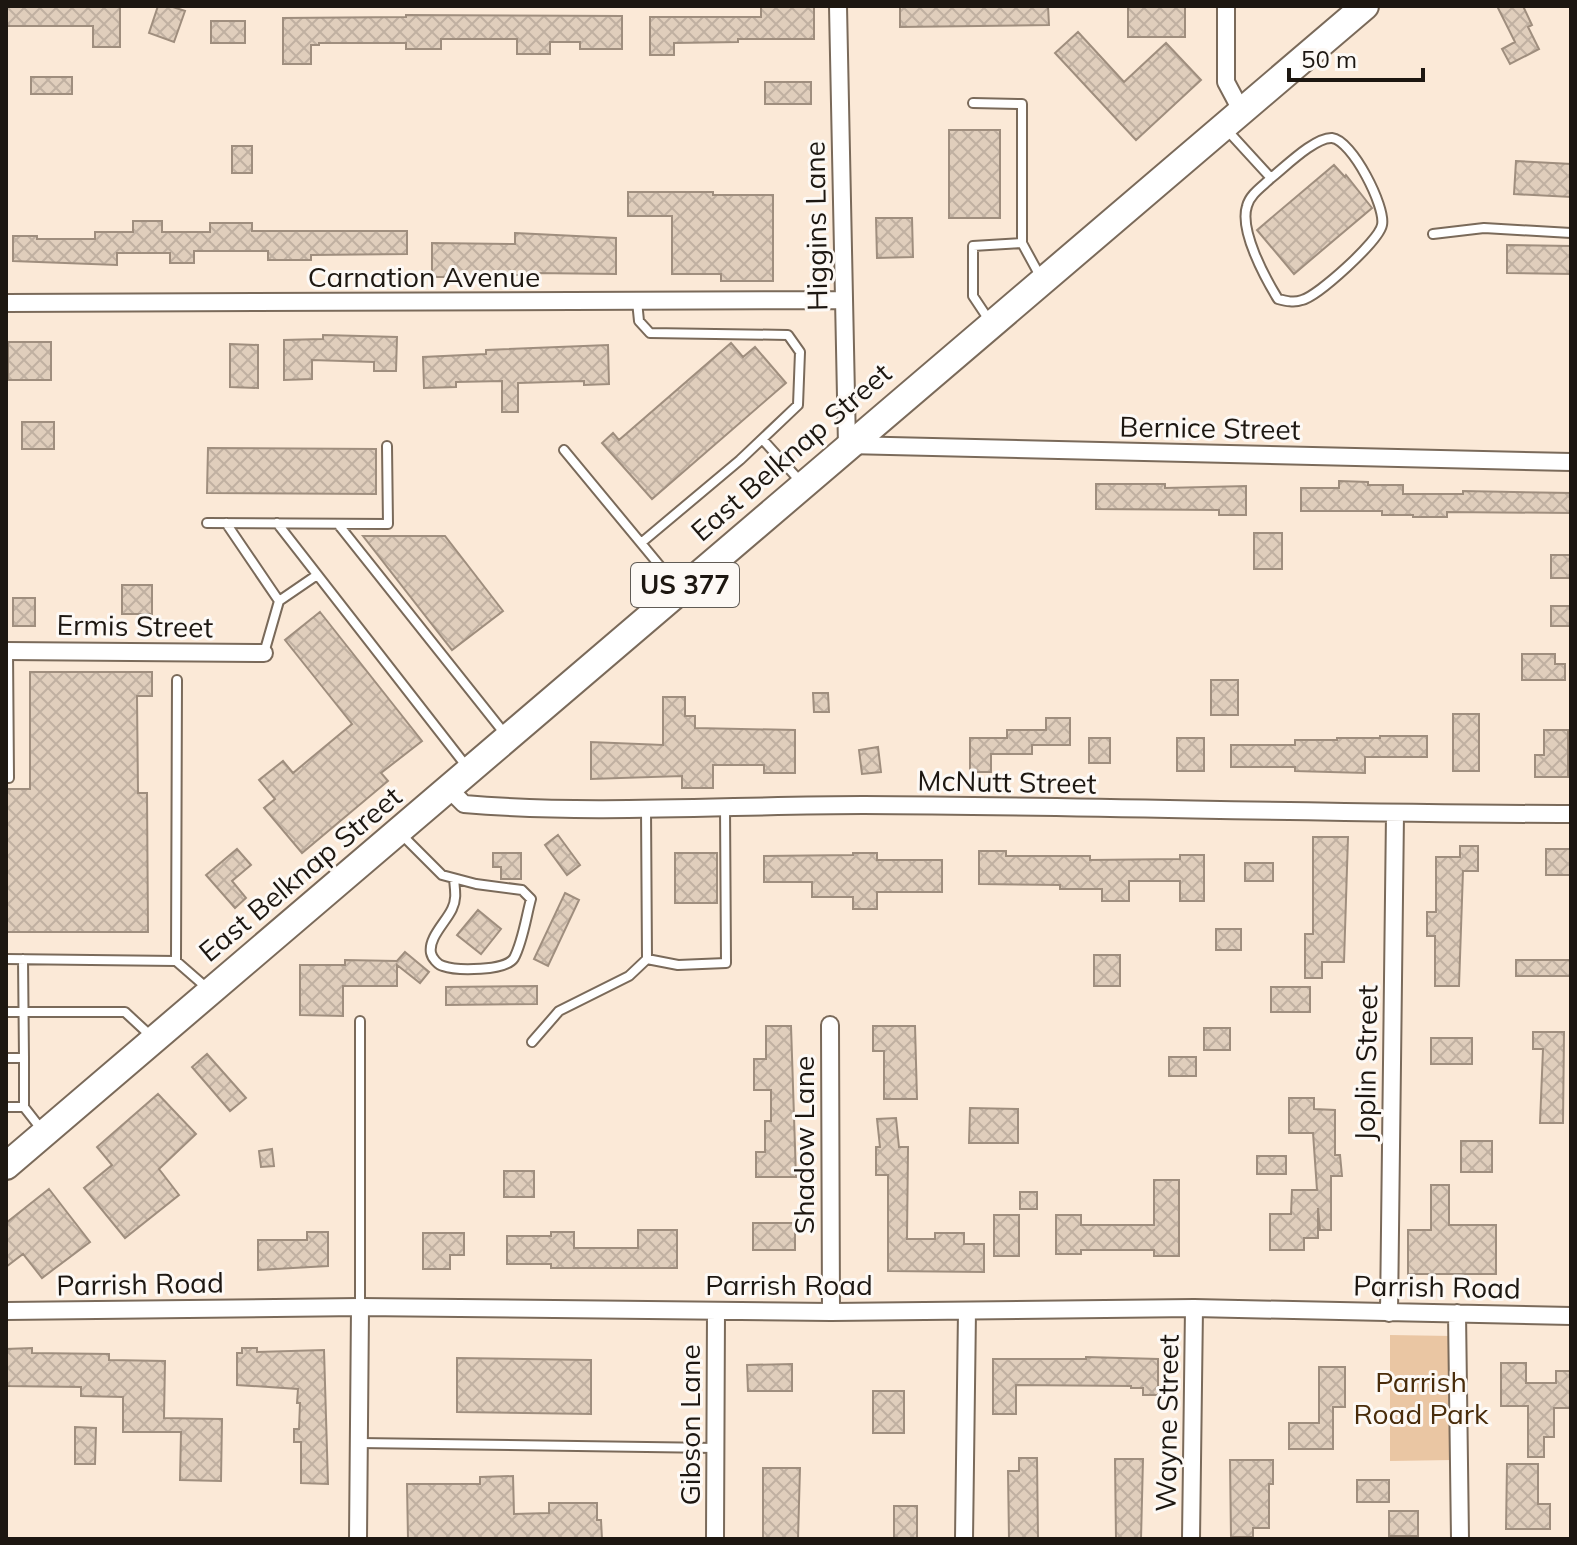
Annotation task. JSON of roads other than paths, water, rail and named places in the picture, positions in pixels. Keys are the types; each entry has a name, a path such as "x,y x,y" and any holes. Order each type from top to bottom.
{"main road":[{"name":"East Belknap Street","path":"6,1166 1365,6"}],"street":[{"name":"Higgins Lane","path":"838,6 847,445"},
{"path":"1226,6 1226,82 1233,119"},
{"name":"Carnation Avenue","path":"6,303 843,300"},
{"name":"Bernice Street","path":"847,445 1571,462"},
{"name":"Ermis Street","path":"7,651 264,653"},
{"name":"McNutt Street","path":"449,789 464,804 525,809 864,805 1571,814"},
{"name":"Joplin Street","path":"1389,1313 1395,814"},
{"name":"Shadow Lane","path":"830,1025 831,1312"},
{"path":"358,1539 360,1307"},
{"name":"Parrish Road","path":"6,1311 360,1307 831,1312 1194,1308 1571,1316"},
{"name":"Wayne Street","path":"1191,1539 1194,1308"},
{"name":"Gibson Lane","path":"715,1539 716,1311"},
{"path":"964,1539 967,1311"},
{"path":"1457,1313 1460,1539"}],"lane":[{"path":"973,103 1022,104 1022,243 1042,280"},
{"path":"1233,119 1271,178"},
{"path":"1331,138 1340,141 1350,151 1381,203 1383,222 1380,232 1337,277 1304,300 1291,302 1278,299 1265,278 1249,235 1245,217 1247,204 1271,178 1316,142 1331,138"},
{"path":"1433,234 1484,228 1571,233"},
{"path":"991,323 973,296 973,246 1022,243"},
{"path":"637,301 639,321 650,333 788,335 800,352 798,405 763,440 641,543"},
{"path":"763,440 802,484"},
{"path":"207,523 388,524 387,446"},
{"path":"564,450 679,590"},
{"path":"226,523 279,601"},
{"path":"277,523 470,771"},
{"path":"338,524 508,738"},
{"path":"264,653 279,601 317,575"},
{"path":"6,778 9,778 7,651"},
{"path":"176,961 177,680"},
{"path":"647,959 678,965 726,963 725,807"},
{"path":"532,1042 559,1011 629,976 647,959 646,808"},
{"path":"399,831 442,875 522,890 531,899 513,960 506,966 495,969 444,966 435,961 431,952 432,942 453,908 456,894 454,879"},
{"path":"6,959 176,961 211,992"},
{"path":"23,959 24,1107 45,1133"},
{"path":"6,1012 125,1012 155,1040"},
{"path":"360,1021 360,1307"},
{"path":"6,1058 24,1058"},
{"path":"6,1107 24,1107"},
{"path":"359,1443 716,1448"}],"park label":[{"name":"Parrish Road Park","path":"1421,1398"}]}
